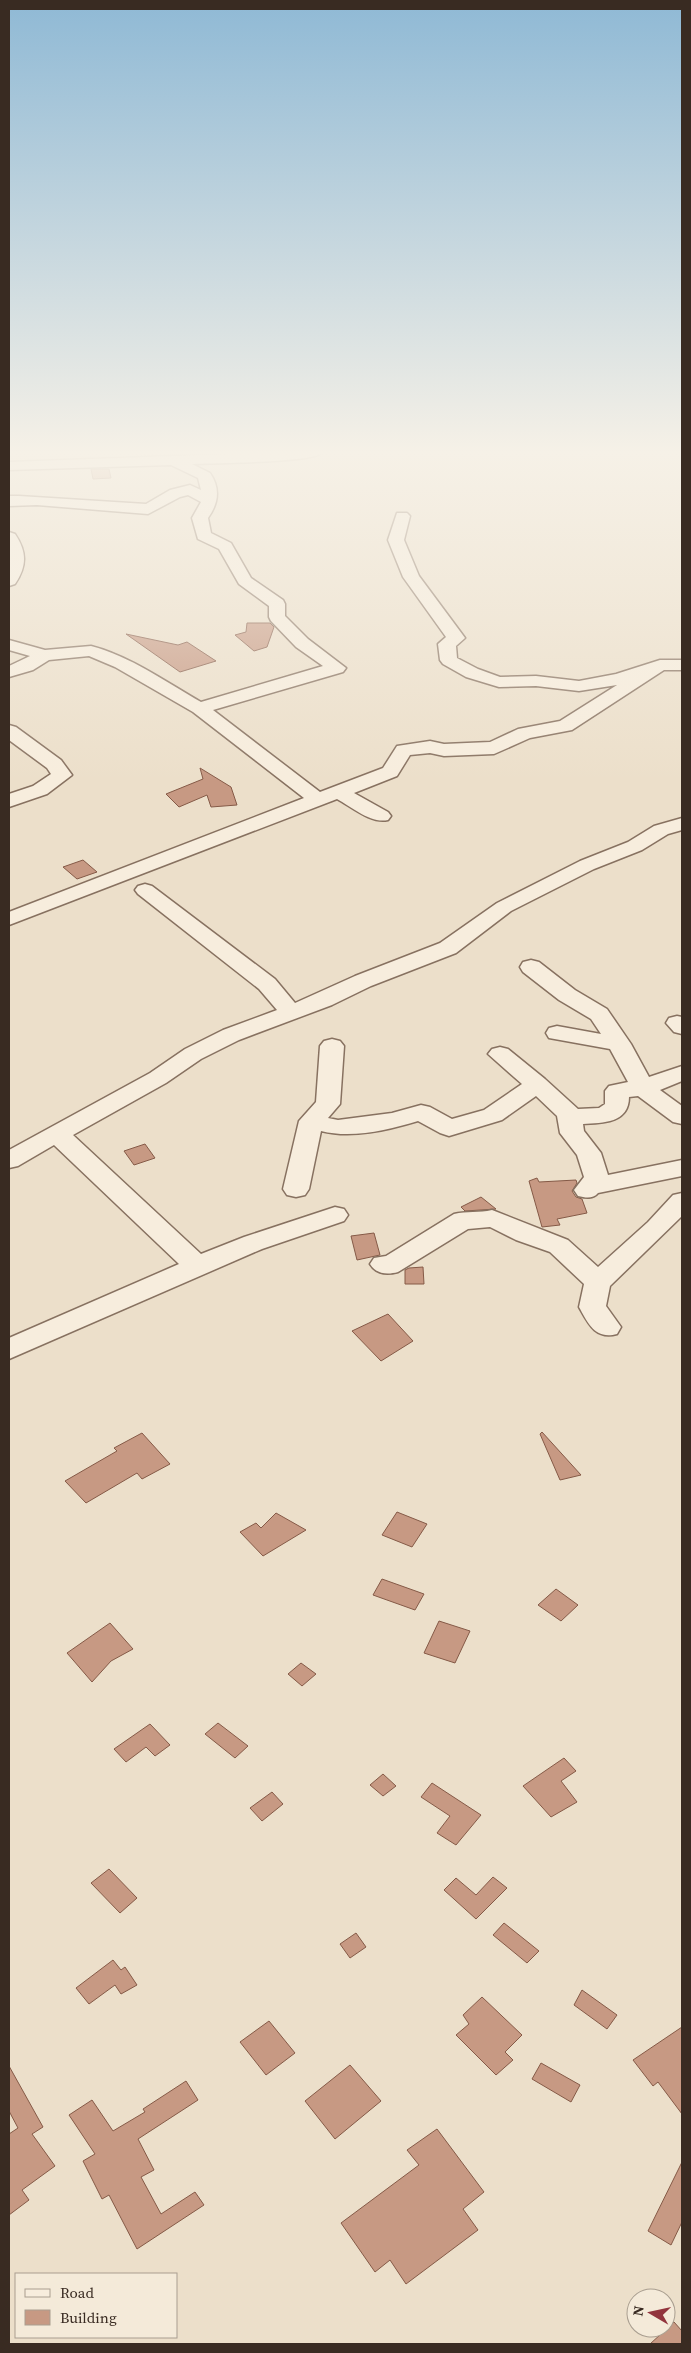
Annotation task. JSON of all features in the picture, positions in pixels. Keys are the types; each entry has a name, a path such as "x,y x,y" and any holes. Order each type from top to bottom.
{"street":[{"path":"9,581 17,562"},
{"path":"199,708 337,668 302,643 277,617 277,604 245,581 234,562"},
{"path":"405,562 411,577 456,638 447,644 449,660 472,673 499,682 536,682 579,686 619,679 660,665 682,665"},
{"path":"9,645 45,655 91,651 120,663 199,708 318,800"},
{"path":"9,672 27,666 45,655"},
{"path":"9,919 318,800 341,793 390,772 404,750 430,747 444,750 494,748 525,733 565,726 660,665"},
{"path":"9,731 54,764 62,775 40,790 9,802"},
{"path":"341,793 381,816"},
{"path":"9,1160 158,1078 193,1054 231,1035 324,1000 363,981 448,948 504,907 587,865 635,846 661,830 682,824"},
{"path":"145,890 267,984 291,1012"},
{"path":"531,967 567,996 599,1014 619,1044 643,1088 682,1117"},
{"path":"557,1033 619,1044"},
{"path":"296,1189 310,1122 328,1104 332,1046"},
{"path":"500,1054 537,1084 569,1114 572,1133 589,1153 597,1178 589,1188 682,1168"},
{"path":"570,1117 604,1115 616,1107 617,1092 643,1088 682,1072"},
{"path":"310,1122 338,1128 394,1120 422,1112 449,1128 493,1115 537,1084"},
{"path":"57,1134 196,1266"},
{"path":"606,1327 592,1307 598,1282 657,1228 682,1201"},
{"path":"9,1349 196,1266 253,1243 336,1215"},
{"path":"383,1264 389,1266 463,1220 492,1218 524,1234 559,1246 598,1282"}],"building":[{"path":"247,623 270,623 274,627 267,647 254,651 235,635 246,632"},
{"path":"126,634 178,645 187,642 216,661 180,672"},
{"path":"200,768 231,787 237,805 211,807 207,795 179,807 166,794 203,779"},
{"path":"83,860 97,872 77,879 63,867"},
{"path":"145,1144 155,1158 134,1165 124,1151"},
{"path":"537,1178 539,1182 576,1180 577,1183 572,1191 576,1197 582,1199 587,1213 557,1219 560,1225 542,1227 529,1181"},
{"path":"481,1197 496,1209 465,1211 461,1207"},
{"path":"374,1233 380,1255 357,1260 351,1236"},
{"path":"423,1267 424,1284 405,1284 405,1270"},
{"path":"388,1314 413,1341 381,1361 352,1331"},
{"path":"542,1432 581,1475 560,1480 540,1434"},
{"path":"142,1433 170,1464 142,1479 137,1473 86,1503 65,1481 117,1451 114,1448"},
{"path":"397,1512 427,1524 412,1547 382,1535"},
{"path":"276,1513 306,1530 263,1556 240,1532 256,1523 261,1528"},
{"path":"382,1579 424,1594 415,1610 373,1595"},
{"path":"556,1589 578,1605 561,1621 538,1605"},
{"path":"439,1621 470,1631 455,1663 424,1653"},
{"path":"110,1623 133,1649 111,1661 92,1682 67,1653"},
{"path":"301,1663 316,1674 302,1686 288,1674"},
{"path":"218,1723 248,1746 235,1758 205,1734"},
{"path":"150,1724 170,1745 155,1756 146,1747 126,1762 114,1749"},
{"path":"564,1758 576,1771 561,1781 577,1802 551,1817 523,1786"},
{"path":"383,1774 396,1786 383,1796 370,1785"},
{"path":"432,1783 481,1815 456,1845 437,1833 450,1816 421,1797"},
{"path":"272,1792 283,1804 262,1821 250,1808"},
{"path":"109,1869 137,1898 120,1913 91,1883"},
{"path":"493,1877 507,1888 476,1919 444,1890 456,1878 476,1895"},
{"path":"504,1923 539,1951 527,1963 493,1935"},
{"path":"356,1933 366,1947 350,1958 340,1944"},
{"path":"113,1960 121,1970 125,1967 137,1985 121,1994 115,1985 89,2004 76,1988"},
{"path":"582,1990 617,2015 607,2029 574,2005"},
{"path":"482,1997 522,2035 505,2052 513,2060 496,2075 456,2035 469,2024 463,2015"},
{"path":"269,2021 295,2053 266,2075 240,2042"},
{"path":"682,2027 682,2114 658,2082 653,2086 633,2060"},
{"path":"541,2063 580,2085 571,2102 532,2079"},
{"path":"350,2065 381,2101 335,2139 305,2101"},
{"path":"9,2066 43,2127 32,2134 55,2166 22,2190 29,2200 9,2215 9,2134 18,2128 9,2111"},
{"path":"186,2081 198,2100 138,2139 154,2170 141,2177 161,2214 195,2192 204,2205 137,2249 109,2195 102,2199 83,2161 95,2154 69,2115 92,2100 113,2131 145,2112 143,2109"},
{"path":"437,2129 484,2192 463,2209 478,2230 406,2284 390,2260 375,2272 341,2223 419,2165 407,2150"},
{"path":"682,2162 682,2222 671,2245 648,2231"},
{"path":"676,2324 682,2331 682,2344 650,2344 657,2338 676,2338"}]}
